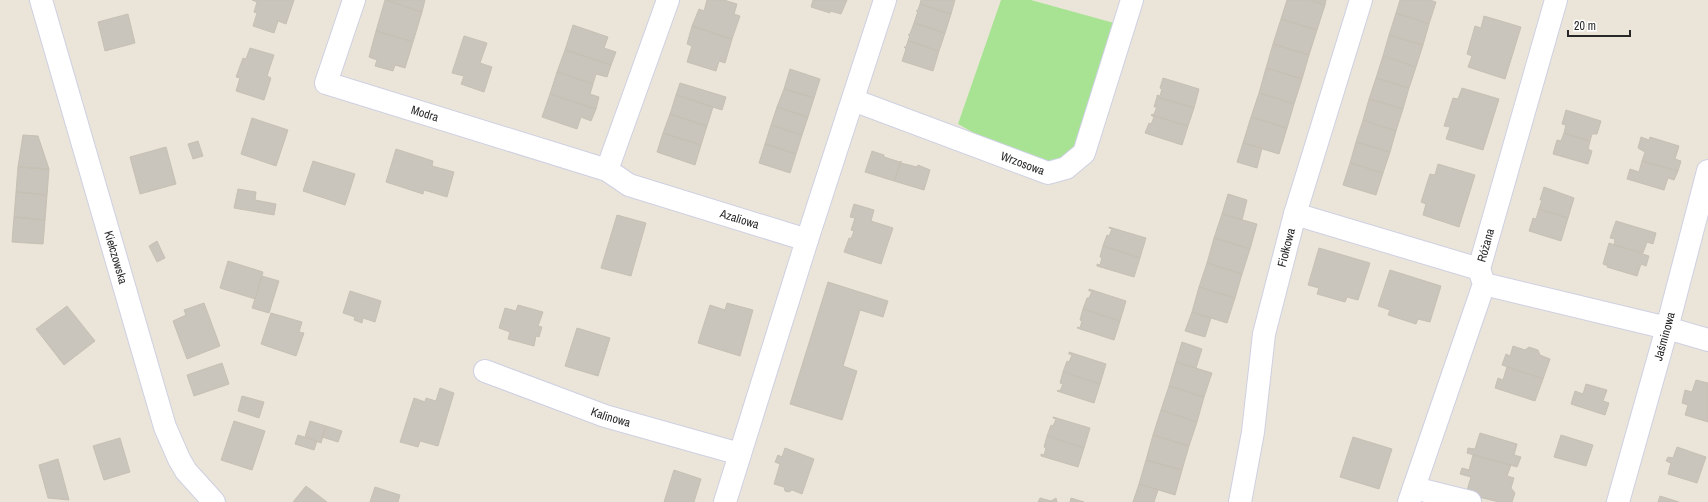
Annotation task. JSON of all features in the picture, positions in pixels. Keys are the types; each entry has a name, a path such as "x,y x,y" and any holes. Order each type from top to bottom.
{"street":[{"name":"Kiełczowska","path":"41,0 164,427 186,471 214,502"},
{"name":"Modra","path":"354,0 326,83 607,170"},
{"path":"607,170 668,0"},
{"path":"725,502 807,240 885,0"},
{"name":"Wrzosowa","path":"853,100 1048,173 1066,168 1084,153 1132,0"},
{"name":"Fiołkowa","path":"1240,502 1253,432 1264,334 1295,214 1361,0"},
{"name":"Różana","path":"1470,502 1411,495 1482,276 1556,0"},
{"name":"Azaliowa","path":"607,170 629,185 807,240"},
{"name":"Jaśminowa","path":"1618,502 1667,328 1708,171"},
{"path":"1295,214 1482,276 1708,340"},
{"name":"Kalinowa","path":"485,371 605,416 740,454"}],"green space":[{"path":"1001,0 1031,0 1114,23 1081,133 1069,155 1049,166 1011,154 958,124"}],"building":[{"path":"252,0 294,0 286,24 278,21 274,33 253,26 257,13 254,12 257,2"},
{"path":"385,0 422,12 413,42 376,31"},
{"path":"386,0 425,0 422,12"},
{"path":"707,0 724,0 737,4 734,14 740,16 732,39 692,26 699,9 704,11"},
{"path":"813,0 847,0 841,14 830,11 830,13 811,7"},
{"path":"921,0 955,0 951,14 920,4"},
{"path":"1287,0 1309,0 1325,5 1317,30 1281,19"},
{"path":"1310,0 1326,0 1325,5"},
{"path":"1400,0 1430,0 1436,2 1429,24 1396,13"},
{"path":"920,4 951,14 945,33 914,23 918,11 916,11 918,10"},
{"path":"1396,13 1429,24 1423,45 1389,35"},
{"path":"128,14 135,43 105,51 98,22"},
{"path":"1484,16 1521,27 1505,79 1468,67 1472,56 1467,54 1475,26 1481,28"},
{"path":"1281,19 1317,30 1309,55 1273,44"},
{"path":"914,23 945,33 939,51 908,41 910,35 908,35 910,34"},
{"path":"573,25 608,37 604,48 616,52 611,65 565,50"},
{"path":"692,26 732,39 725,63 719,61 716,71 687,62 692,46 687,44"},
{"path":"376,31 413,42 405,68 395,65 393,71 375,66 377,60 369,57"},
{"path":"1389,35 1423,45 1416,67 1383,56"},
{"path":"464,36 487,43 480,63 492,67 484,92 461,84 464,76 452,73"},
{"path":"908,41 939,51 933,71 902,61 906,49 904,47 906,47"},
{"path":"1273,44 1309,55 1302,79 1266,68"},
{"path":"250,48 274,55 267,76 271,78 264,100 236,91 240,78 236,77 243,58 246,59"},
{"path":"565,50 611,65 607,77 596,74 593,84 557,72"},
{"path":"1383,56 1416,67 1409,88 1376,78"},
{"path":"1266,68 1302,79 1294,104 1259,93"},
{"path":"790,69 820,79 814,98 784,89"},
{"path":"557,72 593,84 590,94 599,97 596,109 550,94"},
{"path":"1163,78 1199,89 1194,108 1157,97 1157,95 1160,96 1162,89 1160,88"},
{"path":"1376,78 1409,88 1403,109 1369,99"},
{"path":"680,83 726,97 722,110 676,95"},
{"path":"1462,88 1499,99 1483,150 1446,139 1450,127 1444,126 1453,98 1458,99"},
{"path":"784,89 814,98 808,117 777,107"},
{"path":"1259,93 1294,104 1287,128 1251,117"},
{"path":"550,94 596,109 591,121 581,117 577,129 542,117"},
{"path":"676,95 713,107 707,126 670,114"},
{"path":"1157,97 1194,108 1188,126 1151,115 1154,114 1157,107 1154,107"},
{"path":"1369,99 1403,109 1396,131 1363,120"},
{"path":"777,107 808,117 802,135 771,125"},
{"path":"1566,110 1601,121 1597,134 1592,134 1590,141 1564,133 1566,125 1562,124"},
{"path":"670,114 707,126 701,145 663,133"},
{"path":"1151,115 1188,126 1182,145 1145,133 1149,123 1151,124 1154,117"},
{"path":"1251,117 1287,128 1279,154 1243,143"},
{"path":"252,118 288,130 276,166 241,154"},
{"path":"1363,120 1396,131 1390,152 1356,142"},
{"path":"771,125 802,135 796,154 765,144"},
{"path":"663,133 701,145 695,165 657,152"},
{"path":"1564,133 1590,141 1588,149 1592,151 1588,164 1553,154 1557,140 1561,141"},
{"path":"23,135 38,136 49,169 18,167"},
{"path":"1641,137 1649,140 1650,137 1679,146 1675,159 1681,161 1678,171 1642,161 1645,152 1638,148"},
{"path":"198,141 203,156 193,159 188,144"},
{"path":"1356,142 1390,152 1383,173 1350,163"},
{"path":"1243,143 1262,148 1257,168 1237,162"},
{"path":"765,144 796,154 790,173 759,163"},
{"path":"166,147 176,184 140,194 130,157"},
{"path":"396,149 433,161 432,166 454,172 447,197 424,190 423,194 386,182"},
{"path":"872,151 884,155 884,157 900,162 901,161 894,181 865,172"},
{"path":"313,161 355,174 345,205 303,191"},
{"path":"901,161 901,163 917,167 918,165 930,170 924,190 894,181"},
{"path":"1642,161 1678,171 1674,180 1668,178 1664,190 1627,179 1630,169 1639,172"},
{"path":"1350,163 1383,173 1376,195 1343,185"},
{"path":"1438,164 1475,175 1459,227 1423,215 1426,204 1421,202 1430,174 1435,175"},
{"path":"18,167 49,169 47,195 16,192"},
{"path":"1544,187 1574,198 1568,218 1539,209"},
{"path":"238,189 256,192 255,200 276,204 274,215 234,208"},
{"path":"16,192 47,195 45,220 14,217"},
{"path":"1228,194 1247,200 1242,220 1222,214"},
{"path":"854,204 874,210 871,221 893,228 881,264 844,252 849,238 851,239 854,231 851,230 855,218 850,217"},
{"path":"1539,209 1568,218 1561,241 1529,231 1533,218 1536,219"},
{"path":"1222,214 1257,224 1250,249 1214,238"},
{"path":"617,215 646,223 631,276 601,268"},
{"path":"14,217 45,220 43,244 12,242"},
{"path":"1616,221 1656,233 1653,244 1647,242 1643,253 1614,245 1615,239 1610,238"},
{"path":"1109,227 1146,238 1140,258 1103,246 1107,235 1109,236 1112,229"},
{"path":"1214,238 1250,249 1242,274 1207,263"},
{"path":"157,241 165,258 157,262 149,246"},
{"path":"1609,243 1649,256 1646,266 1641,264 1637,276 1607,267 1608,266 1603,264"},
{"path":"1103,246 1140,258 1134,277 1097,266 1097,264 1100,265 1102,258 1100,257"},
{"path":"1319,248 1370,263 1358,300 1347,297 1345,302 1317,294 1319,288 1308,285"},
{"path":"228,261 263,272 255,299 220,288"},
{"path":"1207,263 1242,274 1235,298 1199,287"},
{"path":"1390,270 1441,286 1430,322 1418,319 1416,324 1388,315 1390,310 1378,306"},
{"path":"262,276 279,281 269,313 252,308"},
{"path":"828,282 888,301 883,317 860,310 843,366 857,371 842,420 790,404"},
{"path":"1199,287 1235,298 1227,323 1192,312"},
{"path":"1089,289 1126,301 1120,321 1083,309 1087,298 1089,298 1092,291 1089,291"},
{"path":"350,291 381,301 375,322 363,318 362,323 354,320 355,317 343,313"},
{"path":"204,303 220,346 187,359 173,321 186,315 184,310"},
{"path":"727,303 753,310 740,356 698,343 710,305 725,310"},
{"path":"518,305 543,312 538,326 542,327 539,337 536,336 534,346 508,339 510,332 499,328 505,308 516,311"},
{"path":"67,306 95,341 64,365 36,329"},
{"path":"1083,309 1120,321 1114,340 1077,328 1080,328 1082,321 1080,320"},
{"path":"1192,312 1211,318 1205,337 1185,331"},
{"path":"271,313 302,322 299,332 304,333 296,356 261,344"},
{"path":"577,328 610,338 598,376 565,366"},
{"path":"1182,342 1202,349 1196,368 1176,362"},
{"path":"1513,346 1525,350 1529,347 1538,350 1540,355 1550,359 1543,379 1502,365 1506,354 1510,356"},
{"path":"1069,352 1106,364 1100,384 1063,372 1067,361 1069,362 1072,355 1069,354"},
{"path":"1176,362 1212,373 1204,397 1169,386"},
{"path":"222,363 229,384 194,396 187,375"},
{"path":"1507,367 1543,379 1535,401 1495,388 1498,378 1503,380"},
{"path":"1063,372 1100,384 1094,403 1057,391 1060,391 1063,384 1060,383"},
{"path":"1696,380 1708,383 1708,422 1685,415 1688,405 1682,403 1685,390 1692,392"},
{"path":"1586,384 1607,390 1603,401 1609,403 1605,415 1571,404 1575,391 1583,394"},
{"path":"1169,386 1204,397 1197,422 1161,410"},
{"path":"440,388 454,393 438,446 420,441 418,447 400,442 414,398 425,402 426,398 436,401"},
{"path":"242,396 264,402 259,418 238,411"},
{"path":"1161,410 1197,422 1189,446 1153,435"},
{"path":"1053,417 1090,428 1084,448 1047,436 1051,425 1053,426 1056,419"},
{"path":"234,421 265,431 252,470 221,460"},
{"path":"310,421 326,426 321,443 305,437"},
{"path":"326,426 342,431 338,442 322,437"},
{"path":"1480,433 1517,444 1514,455 1521,457 1517,467 1467,453 1468,448 1475,449"},
{"path":"298,435 317,441 314,450 295,444"},
{"path":"1153,435 1189,446 1182,470 1146,460"},
{"path":"1561,435 1593,445 1586,466 1554,457"},
{"path":"1047,436 1084,448 1078,467 1041,456 1041,454 1044,455 1046,448 1044,447"},
{"path":"1353,437 1392,449 1379,489 1340,477"},
{"path":"120,438 130,472 104,480 93,446"},
{"path":"1677,447 1706,457 1697,483 1668,474 1671,463 1666,461 1668,457 1673,458"},
{"path":"785,448 814,459 802,494 792,490 789,492 785,491 784,487 774,484 780,464 775,462 778,455 782,457"},
{"path":"1473,455 1511,465 1507,476 1514,478 1511,488 1515,493 1512,502 1499,502 1466,494 1471,477 1460,474 1462,468 1469,470"},
{"path":"58,459 69,500 48,498 39,465"},
{"path":"1146,460 1182,470 1175,495 1139,484"},
{"path":"674,470 701,479 694,502 664,502"},
{"path":"1139,484 1158,490 1154,502 1133,502"},
{"path":"306,486 327,502 293,502"},
{"path":"375,487 400,495 398,502 370,502"},
{"path":"1660,496 1679,502 1658,502"},
{"path":"1040,498 1051,501 1056,498 1057,502 1038,502"},
{"path":"1071,498 1084,502 1070,502"}]}
